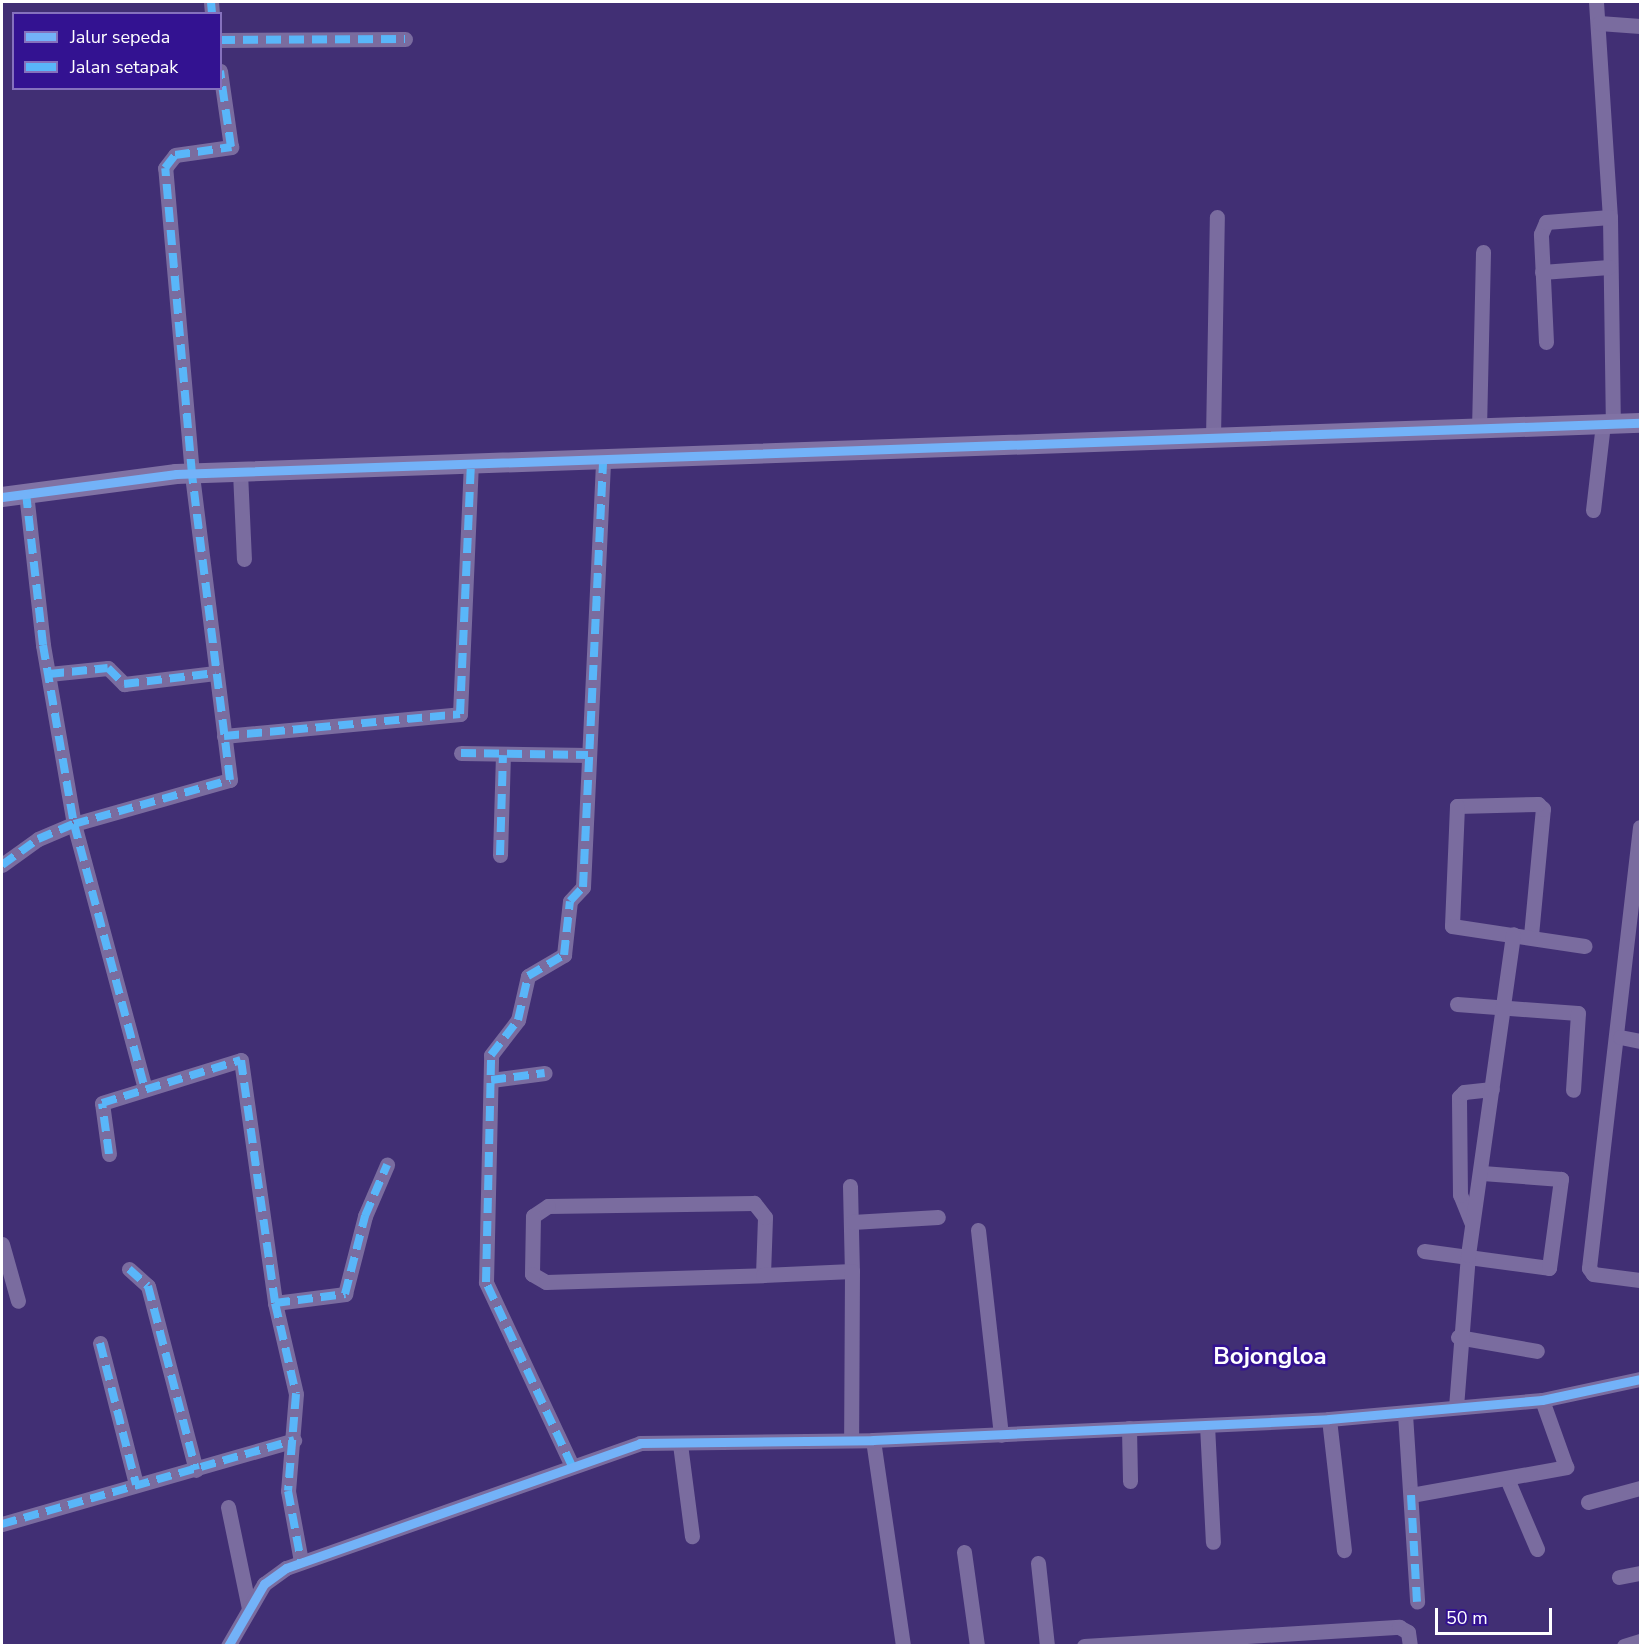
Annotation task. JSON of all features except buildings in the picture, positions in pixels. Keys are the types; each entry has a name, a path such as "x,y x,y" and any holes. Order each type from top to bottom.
{"street":[{"path":"1593,510 1608,424 1610,217 1596,2"},
{"path":"1599,23 1641,26"},
{"path":"222,40 405,39"},
{"path":"2,865 38,839 74,824 227,782 224,736 192,474 165,168 175,155 231,147 222,85"},
{"path":"1213,438 1217,217"},
{"path":"1546,342 1542,272 1546,222 1610,217"},
{"path":"1479,429 1483,252"},
{"path":"1542,272 1609,267"},
{"path":"2,497 192,474 1641,423"},
{"path":"572,1466 486,1282 492,1051 518,1020 528,976 564,955 570,901 583,887 603,460"},
{"path":"224,736 460,714 471,464"},
{"path":"240,472 244,559"},
{"path":"26,493 49,674 74,824 145,1089"},
{"path":"49,674 108,668 124,684 215,673"},
{"path":"460,753 503,756 588,755"},
{"path":"500,855 503,756"},
{"path":"1531,935 1543,809 1538,804 1457,806 1451,924 1531,935 1585,946"},
{"path":"1641,827 1620,1037 1589,1268 1593,1274 1641,1280"},
{"path":"1456,1407 1458,1337 1513,934"},
{"path":"1457,1004 1504,1006 1579,1014 1573,1090"},
{"path":"1620,1037 1641,1041"},
{"path":"109,1154 102,1103 241,1060 275,1303 297,1394 288,1491 302,1561"},
{"path":"492,1080 545,1073"},
{"path":"1472,1224 1460,1195 1459,1097 1464,1092 1492,1089"},
{"path":"275,1303 345,1294 365,1216 387,1165"},
{"path":"1424,1251 1551,1265 1561,1179 1482,1173"},
{"path":"850,1186 852,1440"},
{"path":"763,1275 765,1217 754,1203 548,1206 532,1216 531,1266 537,1280 763,1275 852,1271"},
{"path":"852,1222 938,1217"},
{"path":"978,1230 1001,1435"},
{"path":"2,1244 18,1301"},
{"path":"129,1269 148,1286 196,1470"},
{"path":"1458,1337 1537,1351"},
{"path":"100,1343 136,1484"},
{"path":"228,1646 249,1608 275,1575 302,1561 640,1443 873,1440 1329,1419 1542,1400 1641,1378"},
{"path":"1411,1495 1508,1481 1566,1467 1542,1400"},
{"path":"1405,1414 1417,1602"},
{"path":"1329,1419 1344,1550"},
{"path":"1207,1425 1213,1542"},
{"path":"1129,1428 1130,1481"},
{"path":"2,1524 294,1440"},
{"path":"873,1440 903,1646"},
{"path":"680,1444 692,1536"},
{"path":"1508,1481 1537,1550"},
{"path":"1588,1502 1641,1488"},
{"path":"228,1508 249,1608"},
{"path":"964,1552 977,1646"},
{"path":"1038,1563 1047,1646"},
{"path":"1619,1577 1641,1573"},
{"path":"1084,1646 1260,1639 1332,1629 1406,1627 1410,1646"},
{"path":"1332,1629 1334,1646"},
{"path":"1626,1645 1641,1641"}],"marked path":[{"path":"211,2 212,12"},
{"path":"222,40 405,39"},
{"path":"2,865 38,839 74,824 230,780 192,474 165,168 175,155 231,147 222,85"},
{"path":"572,1466 486,1282 491,1055 518,1020 528,976 564,955 570,901 583,887 603,460"},
{"path":"224,736 460,714 471,464"},
{"path":"26,493 43,645 74,824 145,1089"},
{"path":"49,674 108,668 124,684 215,673"},
{"path":"461,753 588,755"},
{"path":"500,855 503,755"},
{"path":"109,1154 102,1103 241,1060 275,1303 345,1294 365,1216 387,1165"},
{"path":"491,1080 545,1073"},
{"path":"129,1269 148,1286 196,1470"},
{"path":"275,1303 296,1394 288,1491 301,1561"},
{"path":"100,1343 136,1484"},
{"path":"2,1524 294,1440"},
{"path":"1411,1495 1417,1602"}],"cycle path":[{"path":"2,497 176,474 1640,423"},
{"path":"228,1646 264,1584 286,1568 640,1443 873,1440 1329,1419 1542,1400 1640,1379"}],"district":[{"name":"Bojongloa","path":"1270,1357"}]}
